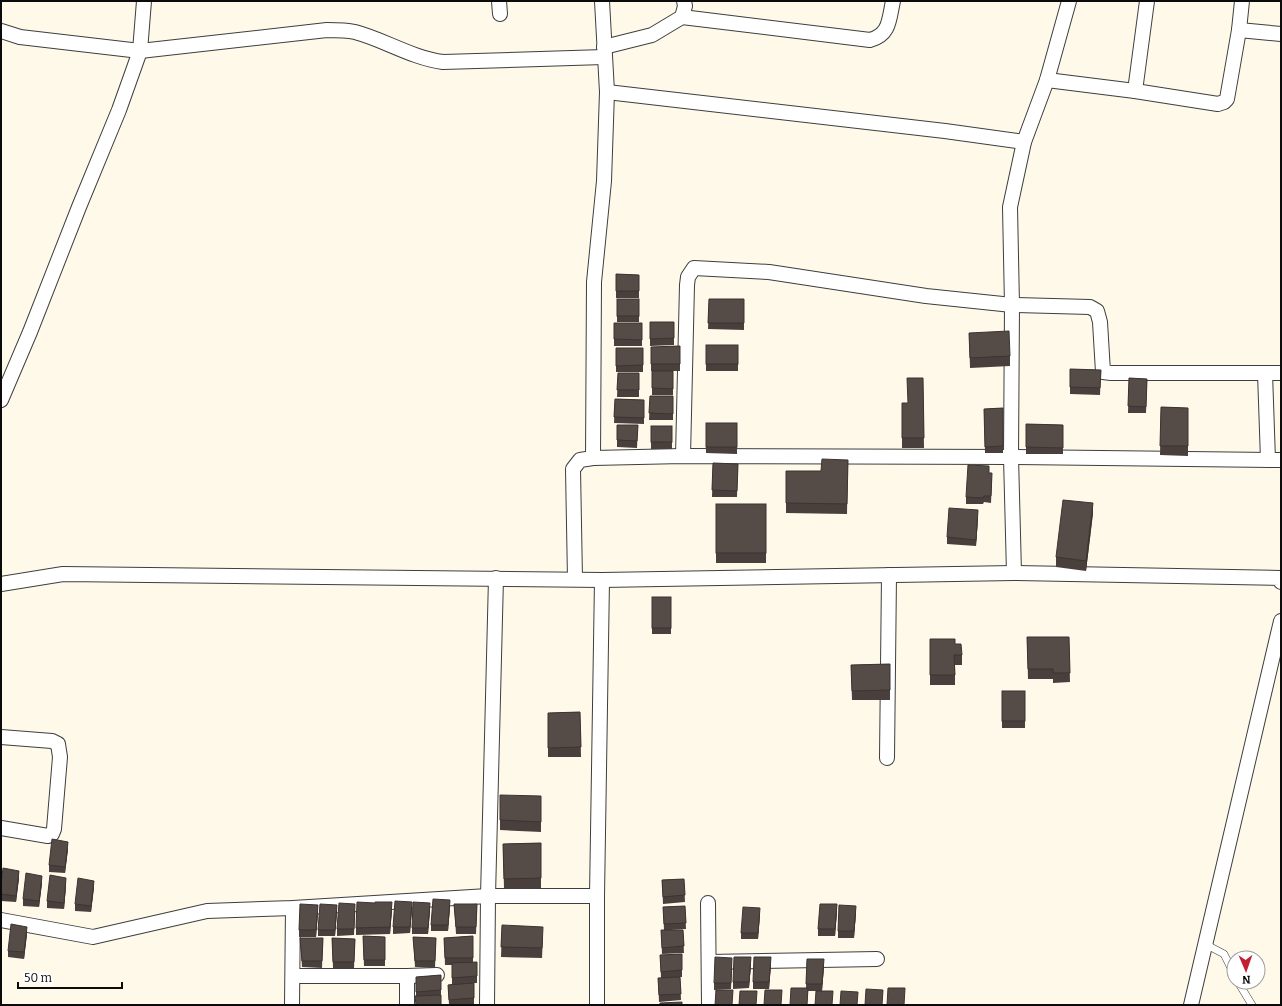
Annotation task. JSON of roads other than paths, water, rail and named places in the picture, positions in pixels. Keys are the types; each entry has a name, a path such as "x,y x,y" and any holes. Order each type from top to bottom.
{"street":[{"path":"1,400 30,332 119,110 140,51 144,1"},
{"path":"593,458 594,282 604,181 607,92 602,1"},
{"path":"682,17 685,6 684,1"},
{"path":"1,31 20,36 140,51 327,30 340,30 354,32 429,60 443,62 604,52 652,35 682,17 870,40 878,38 885,32 893,1"},
{"path":"1014,573 1011,457 1012,305 1010,206 1024,142 1047,80 1069,1"},
{"path":"1136,91 1144,1"},
{"path":"1047,80 1136,91 1218,104 1224,102 1227,99 1239,30 1242,1"},
{"path":"1239,30 1281,34"},
{"path":"607,92 945,131 1024,142"},
{"path":"683,456 687,285 688,277 694,268 769,272 926,296 1012,305 1090,307 1097,311 1100,322 1104,372 1281,373"},
{"path":"575,579 574,469 580,460 593,458 683,456 1011,457 1274,460 1265,373"},
{"path":"1,584 63,574 602,580 1014,573 1281,580"},
{"path":"887,758 889,575"},
{"path":"488,1005 488,896 496,578"},
{"path":"597,1005 597,896 602,580"},
{"path":"1191,1005 1281,621"},
{"path":"1,737 52,741 58,744 60,757 54,829 52,834 48,836 1,828"},
{"path":"1,920 93,937 108,935 207,911 293,908 488,896 597,896"},
{"path":"708,903 710,962 709,1005"},
{"path":"292,1005 293,908"},
{"path":"710,962 878,959"},
{"path":"293,976 437,975"},
{"path":"407,1005 408,976"}],"lane":[{"path":"1205,944 1224,954 1226,958"},
{"path":"1243,990 1252,1005"}]}
